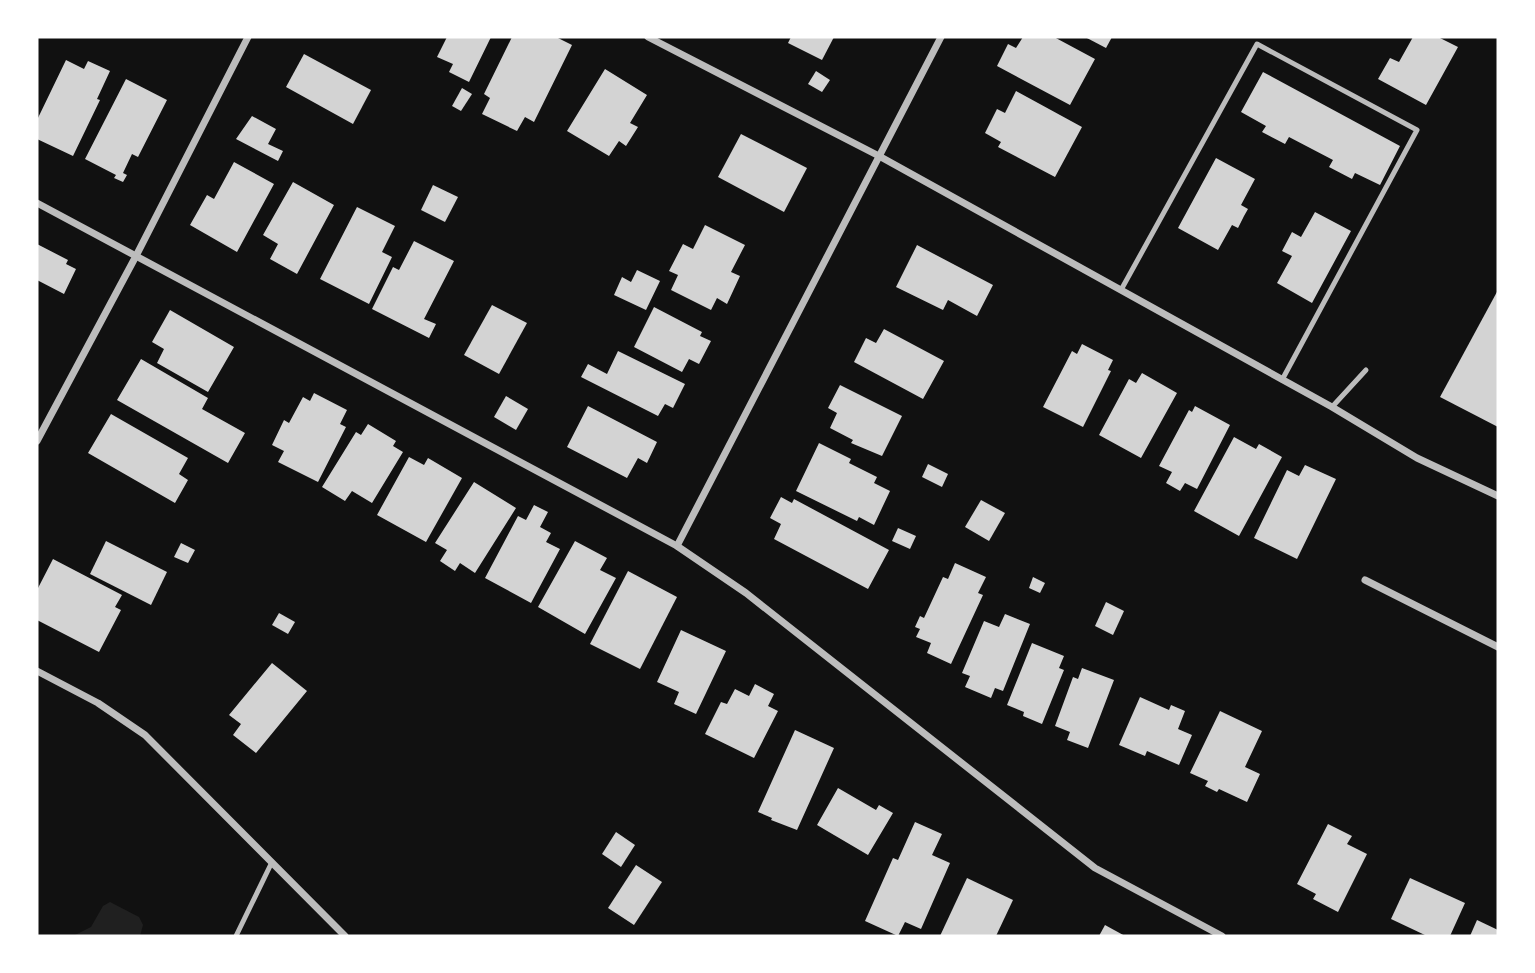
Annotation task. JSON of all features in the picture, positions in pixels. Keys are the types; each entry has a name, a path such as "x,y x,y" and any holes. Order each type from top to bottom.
{"street":[{"path":"37,441 136,256 248,37"},
{"path":"648,37 879,156 1332,407 1417,458 1498,496"},
{"path":"677,546 941,37"},
{"path":"37,203 677,546 746,593 1095,868 1222,936"},
{"path":"1365,580 1498,647"},
{"path":"37,671 98,703 145,735 345,936"}],"lane":[{"path":"1121,290 1257,44 1417,130 1282,380"},
{"path":"1332,407 1366,370"},
{"path":"236,936 272,862"}],"shaded area":[{"path":"110,902 139,917 143,925 140,936 73,936 91,927 103,906"}],"building":[{"path":"447,37 491,37 469,82 449,72 453,64 437,57"},
{"path":"512,37 556,37 572,45 534,122 525,117 517,131 482,114 490,98 484,94"},
{"path":"791,37 834,37 822,60 788,43"},
{"path":"1023,37 1054,37 1095,59 1070,105 997,66 1008,44 1016,48"},
{"path":"1085,37 1112,37 1106,48"},
{"path":"1413,37 1438,37 1458,47 1426,105 1378,79 1390,58 1399,62"},
{"path":"304,54 371,90 353,124 286,87"},
{"path":"66,60 84,69 88,61 110,71 97,99 100,100 73,156 37,139 37,120"},
{"path":"605,69 647,95 630,123 638,127 626,146 619,141 609,156 567,131"},
{"path":"816,71 830,80 822,92 808,84"},
{"path":"1263,72 1400,146 1380,185 1355,173 1352,179 1329,167 1333,160 1289,137 1285,144 1262,132 1266,126 1241,112"},
{"path":"126,79 167,100 138,157 132,154 123,173 127,175 123,182 114,178 116,175 85,159"},
{"path":"462,88 472,94 461,111 452,106"},
{"path":"1016,91 1082,127 1055,177 998,147 1001,142 985,133 997,109 1005,113"},
{"path":"252,116 276,129 268,144 283,151 278,161 236,139"},
{"path":"741,134 807,168 784,212 718,177"},
{"path":"1216,158 1255,179 1241,205 1248,209 1238,228 1232,225 1218,250 1178,228"},
{"path":"234,162 274,184 237,252 190,225 207,195 214,199"},
{"path":"293,182 334,205 297,274 270,259 278,244 263,235"},
{"path":"433,185 458,197 445,222 421,210"},
{"path":"357,207 395,226 382,252 392,257 369,304 320,279"},
{"path":"1315,212 1351,231 1312,303 1277,283 1292,256 1282,251 1292,232 1301,237"},
{"path":"705,225 745,245 731,272 740,276 727,304 717,298 711,310 671,290 678,275 669,271 683,244 693,249"},
{"path":"414,241 454,261 424,319 436,324 429,338 372,309 393,267 399,270"},
{"path":"37,244 68,260 66,264 76,269 64,294 37,280"},
{"path":"917,245 993,285 977,316 948,300 943,310 896,287"},
{"path":"637,270 660,281 646,310 614,295 622,277 631,282"},
{"path":"1498,290 1498,427 1440,397"},
{"path":"492,305 527,323 499,374 464,355"},
{"path":"654,307 702,332 700,336 711,341 699,364 689,359 682,372 634,347"},
{"path":"170,310 234,347 208,392 157,363 164,349 152,342"},
{"path":"884,329 944,361 923,399 854,362 866,338 876,343"},
{"path":"1082,344 1113,360 1108,370 1111,371 1083,427 1043,407 1072,351 1077,354"},
{"path":"618,351 685,384 673,408 665,404 658,416 581,377 588,364 607,374"},
{"path":"141,359 208,398 202,409 245,433 228,463 117,400"},
{"path":"1142,373 1177,393 1141,458 1099,435 1129,379 1136,383"},
{"path":"840,385 902,416 882,456 851,443 853,440 830,428 837,413 828,408"},
{"path":"314,393 347,410 340,424 346,427 318,482 278,462 284,451 272,445 284,420 289,423 303,397 310,401"},
{"path":"506,396 528,409 516,430 494,417"},
{"path":"588,406 657,442 647,463 638,458 627,478 567,447"},
{"path":"1195,406 1230,425 1197,489 1185,483 1180,491 1166,483 1172,472 1159,466 1189,410 1192,412"},
{"path":"111,414 188,458 179,474 188,480 175,503 88,453"},
{"path":"368,424 396,441 393,446 403,452 372,503 352,491 345,501 322,487 356,432 361,435"},
{"path":"1234,437 1256,449 1259,444 1282,457 1239,536 1194,511"},
{"path":"819,443 851,459 849,463 877,477 874,483 890,491 874,525 859,517 857,521 796,491"},
{"path":"409,457 424,465 428,458 462,478 426,542 377,515"},
{"path":"928,464 948,474 942,487 922,477"},
{"path":"1305,465 1336,479 1297,559 1254,538 1287,470 1299,476"},
{"path":"474,482 516,508 475,573 460,563 455,571 440,561 447,550 435,543"},
{"path":"781,497 792,503 794,499 889,550 868,589 774,539 781,524 770,518"},
{"path":"981,500 1005,513 989,541 965,527"},
{"path":"534,505 548,512 540,527 551,533 546,542 560,549 531,603 485,578 518,516 526,520"},
{"path":"898,528 916,536 910,549 892,541"},
{"path":"106,541 167,572 151,605 90,574"},
{"path":"575,541 607,558 600,570 616,578 585,634 538,607"},
{"path":"181,543 195,550 188,563 174,557"},
{"path":"53,559 122,595 115,607 121,610 99,652 37,620 37,590"},
{"path":"955,563 986,577 978,593 983,595 951,664 927,653 931,643 916,637 920,629 915,627 920,616 924,618 943,577 948,579"},
{"path":"628,571 677,597 640,669 590,644"},
{"path":"1033,577 1045,583 1040,593 1029,588"},
{"path":"1106,602 1124,611 1113,635 1095,626"},
{"path":"279,613 295,622 288,634 272,625"},
{"path":"1005,614 1030,624 1003,691 995,688 991,698 965,687 970,676 962,673 984,621 999,627"},
{"path":"681,630 726,651 696,714 674,704 679,692 657,682"},
{"path":"1032,643 1064,656 1059,668 1064,670 1042,724 1007,705"},
{"path":"272,663 307,691 256,753 233,735 241,724 229,715"},
{"path":"1082,668 1114,680 1088,748 1067,740 1070,732 1055,726 1073,677 1078,679"},
{"path":"755,684 774,694 768,706 778,711 754,758 705,734 721,702 727,704 735,689 749,696"},
{"path":"1140,697 1169,710 1171,705 1185,711 1178,729 1192,735 1179,765 1147,751 1145,756 1119,745"},
{"path":"1220,711 1262,731 1245,767 1260,774 1247,802 1219,789 1217,792 1205,786 1208,781 1190,773"},
{"path":"795,730 834,748 797,830 758,812"},
{"path":"838,788 876,810 879,805 893,813 868,855 817,825"},
{"path":"915,822 942,834 932,855 950,863 921,929 905,922 898,936 865,921 893,858 898,860"},
{"path":"1328,824 1352,836 1347,844 1367,854 1338,912 1313,899 1316,894 1297,884"},
{"path":"616,832 635,845 621,867 602,854"},
{"path":"636,865 662,882 634,925 608,908"},
{"path":"967,878 1013,900 996,936 940,936"},
{"path":"1410,878 1465,903 1450,936 1427,936 1391,919"},
{"path":"1477,920 1498,930 1498,936 1470,936"},
{"path":"1105,925 1125,936 1099,936"}]}
